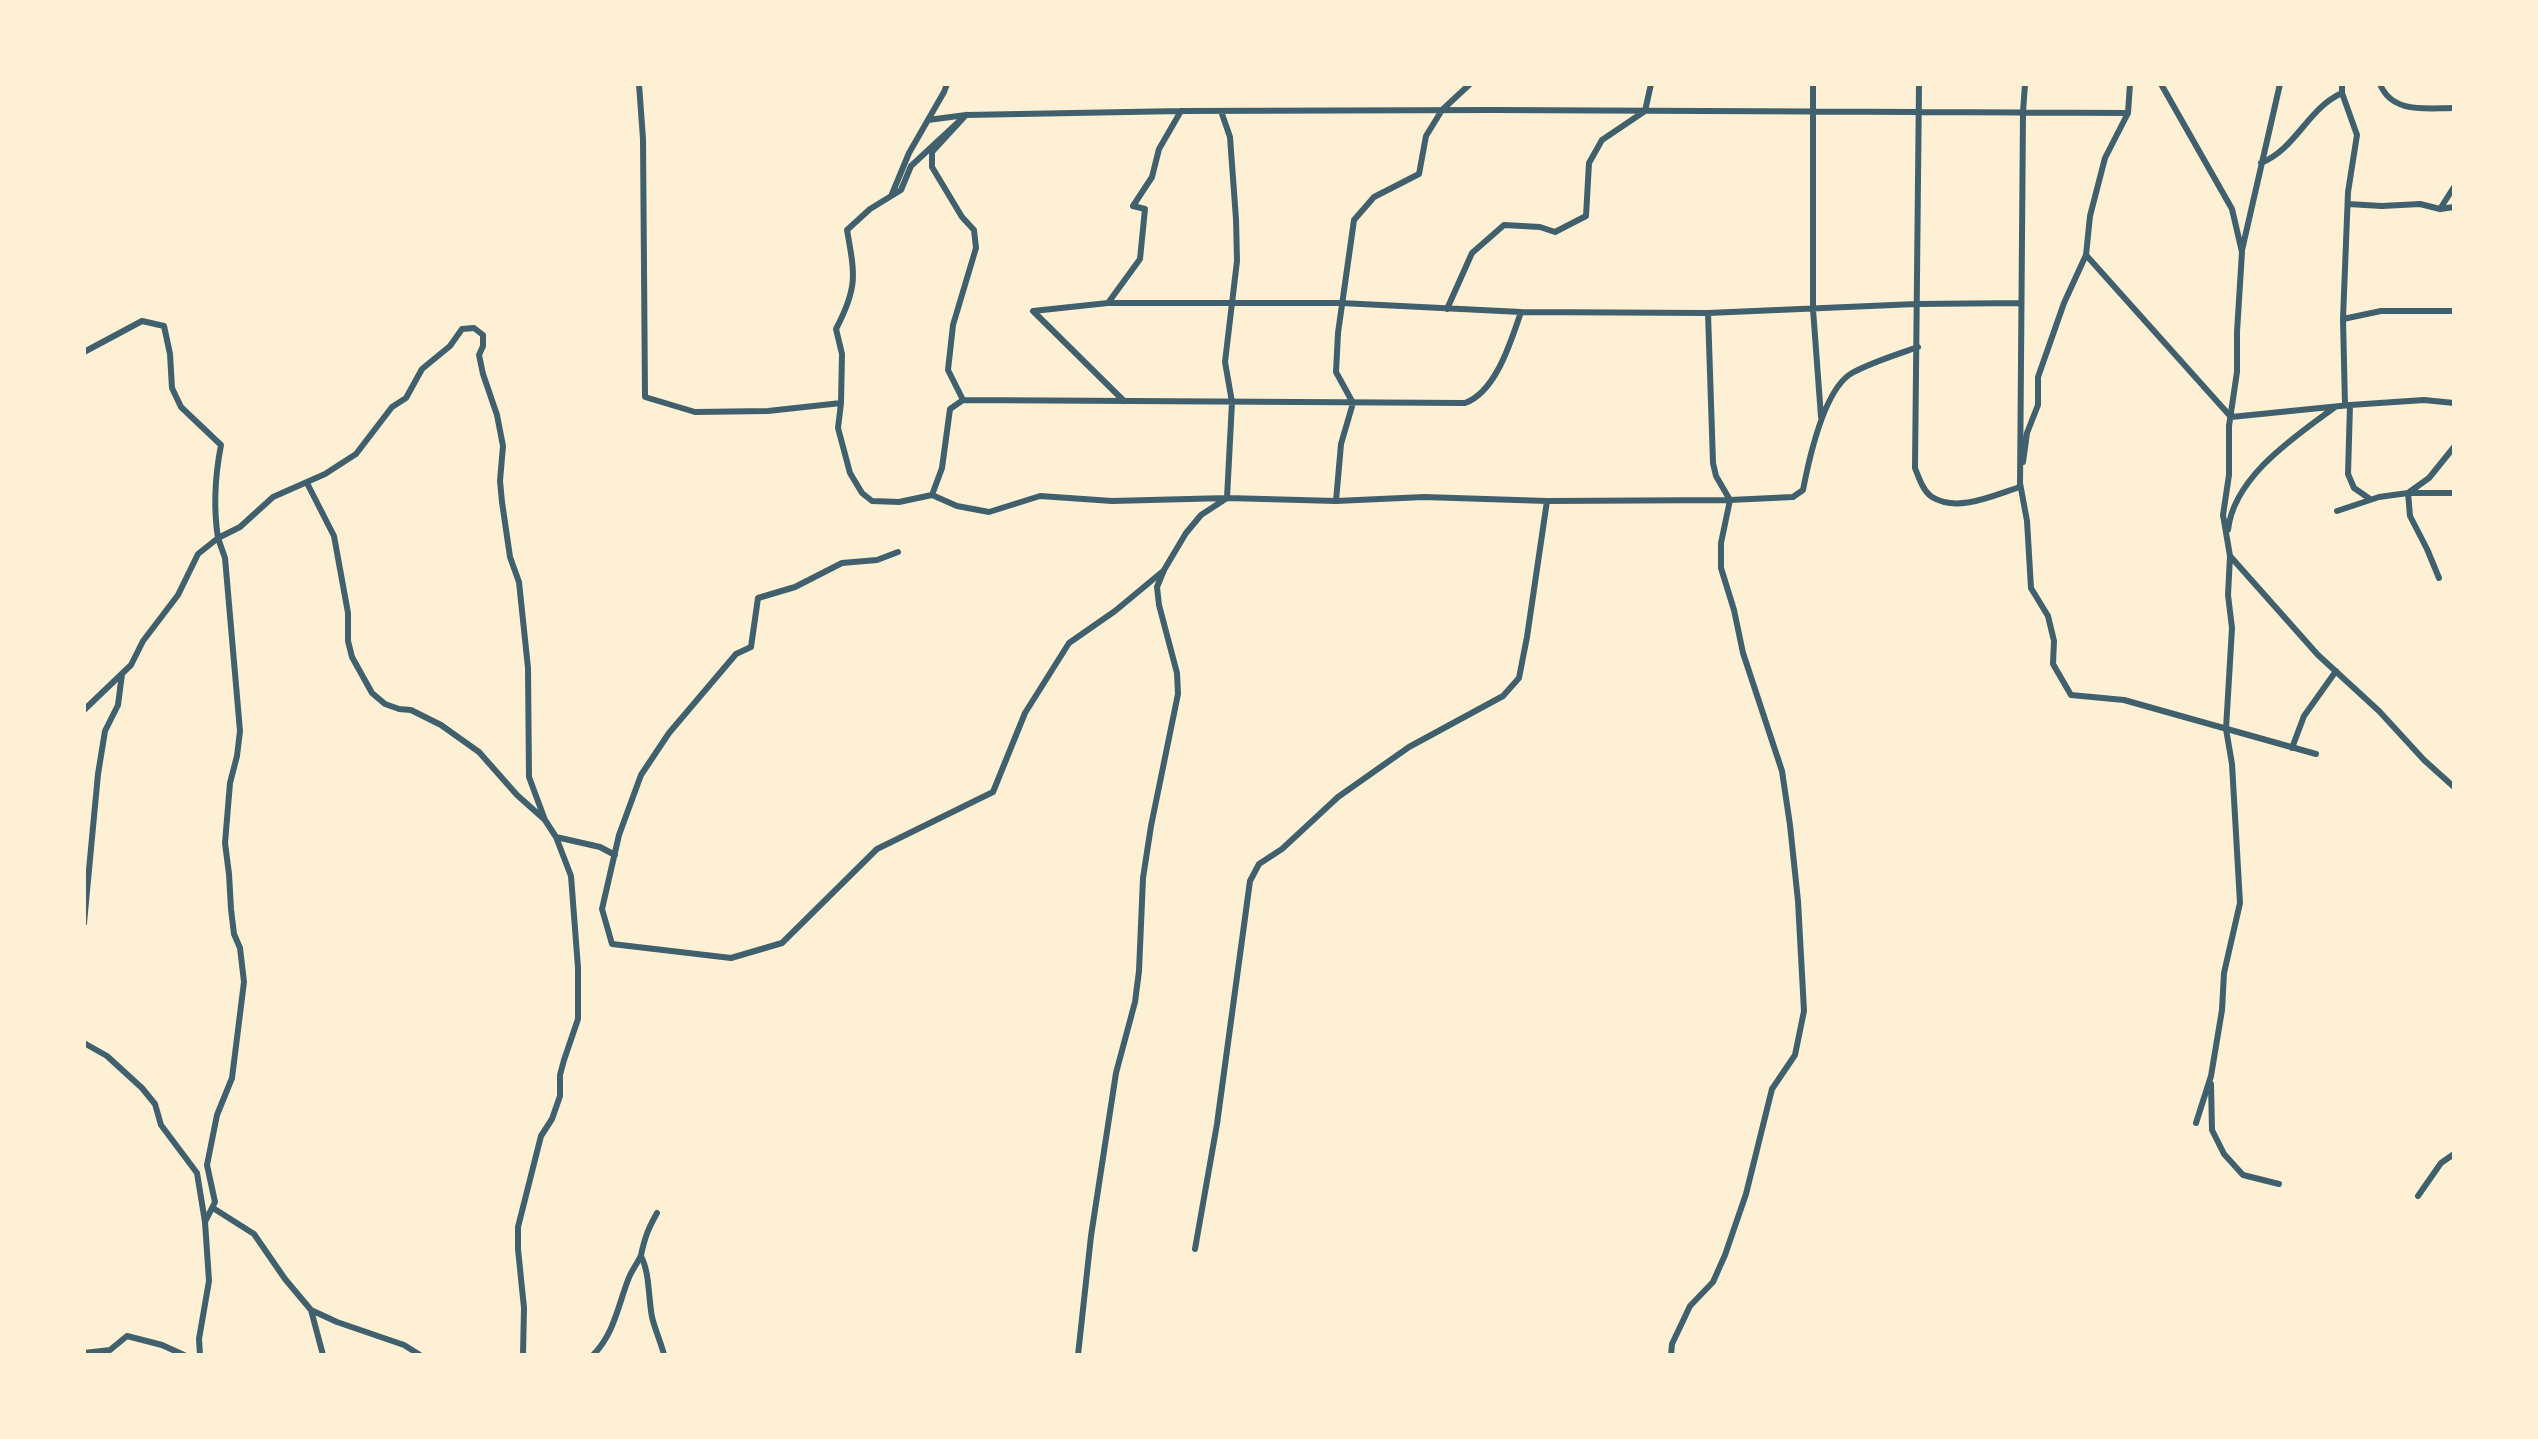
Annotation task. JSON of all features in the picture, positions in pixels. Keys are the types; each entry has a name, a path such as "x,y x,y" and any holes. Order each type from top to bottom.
{"street":[{"path":"639,84 643,139 645,397 695,412 768,411 841,403"},
{"path":"891,196 904,165 947,84"},
{"path":"1336,501 1341,444 1353,402 1336,372 1341,303 1354,220 1374,197 1419,174 1426,136 1442,110 1470,84"},
{"path":"1447,309 1472,253 1504,225 1540,227 1555,232 1586,216 1589,163 1602,140 1645,111 1651,84"},
{"path":"1813,84 1813,309 1821,419"},
{"path":"1919,84 1917,347 1913,448 1915,468 1922,485 1931,496 1948,502 1961,503 2020,487"},
{"path":"2025,84 2020,303 2020,487 2027,521 2031,588 2048,616 2054,641 2053,664 2071,695 2124,700 2316,754"},
{"path":"2020,487 2027,433 2038,405 2038,377 2064,303 2086,255 2090,216 2105,158 2128,113 2130,84"},
{"path":"2161,84 2232,209 2242,252"},
{"path":"2196,1123 2211,1076 2224,973 2240,903 2232,764 2226,729 2232,628 2228,595 2230,556 2223,515 2237,372 2242,252 2280,84"},
{"path":"2342,84 2342,93 2357,135 2348,204 2343,318 2348,405 2348,474 2354,488 2370,499"},
{"path":"2380,84 2385,97 2406,108 2454,108"},
{"path":"2261,163 2275,158 2296,138 2327,100 2342,93"},
{"path":"928,120 965,115 1181,111 2128,113"},
{"path":"1108,303 1140,259 1145,209 1133,206 1153,177 1160,149 1181,111"},
{"path":"1221,111 1230,137 1234,173 1237,261 1225,362 1232,402 1227,498"},
{"path":"965,115 911,166 901,190 870,209 847,230 855,281 847,309 836,329 842,354 838,428 850,473 862,493 872,501 899,502 932,495 957,506 989,512 1040,496 1112,501 1227,498 1336,501 1424,497 1547,501 1730,500 1793,497 1803,490 1821,419 1838,388 1850,374 1917,347"},
{"path":"963,400 948,370 953,325 976,248 974,230 962,217 932,167 932,152 965,115"},
{"path":"2440,209 2454,187"},
{"path":"2348,204 2420,204 2440,209 2454,207"},
{"path":"2086,255 2231,416"},
{"path":"1124,401 1033,311 1108,303 1341,303 1521,312 1708,313 1916,304 2020,303"},
{"path":"2343,318 2381,311 2454,312"},
{"path":"932,495 942,468 950,409 963,400 1452,404 1478,399 1498,369 1521,312"},
{"path":"1671,1355 1672,1344 1690,1306 1713,1282 1725,1255 1746,1194 1772,1088 1795,1055 1804,1011 1798,901 1782,771 1743,653 1721,568 1721,543 1730,500 1716,476 1713,463 1708,313"},
{"path":"84,352 142,321 164,326 170,354 172,388 181,407 221,445 215,478 215,519 225,558 240,731 230,783 225,843 230,909 234,934 240,948 244,982 232,1079 217,1115 208,1165 215,1202 205,1222"},
{"path":"84,710 131,665 143,641 178,595 198,554 218,538 240,527 273,497 307,483 356,454 392,407 406,398 422,369 450,346 462,329 474,328 483,335 483,346 479,355 501,432 502,502 510,557 519,582 528,668 529,777 545,821"},
{"path":"2231,416 2424,400 2454,403"},
{"path":"2227,539 2230,517 2252,477 2279,448 2337,406"},
{"path":"2408,493 2429,478 2454,447"},
{"path":"307,483 334,536 348,613 349,649 372,694 385,704 411,710 441,725 479,752 517,795 545,821 556,837 571,876 578,1020 564,1060 556,1107 541,1136 518,1227 523,1355"},
{"path":"2408,493 2410,516 2439,578"},
{"path":"2337,512 2370,499 2408,493 2454,494"},
{"path":"1078,1355 1091,1236 1115,1073 1135,1002 1143,878 1178,694 1177,673 1159,605 1157,587 1186,533 1200,515 1227,498"},
{"path":"1195,1249 1217,1124 1250,881 1259,864 1282,849 1338,797 1409,747 1503,696 1519,678 1547,501"},
{"path":"898,552 877,560 842,563 794,587 758,598 751,647 736,654 669,733 641,775 615,855 602,909 612,944 731,958 782,943 877,849 993,792 1025,713 1069,643 1146,587 1164,570"},
{"path":"2230,556 2291,627 2454,788"},
{"path":"2292,747 2304,716 2336,671"},
{"path":"84,923 98,774 105,731 118,705 122,674"},
{"path":"556,837 600,847 615,855"},
{"path":"84,1043 107,1056 142,1088 155,1104 162,1125 197,1173 205,1222 209,1281 199,1339 200,1355"},
{"path":"2211,1076 2212,1130 2224,1154 2243,1175 2279,1184"},
{"path":"2418,1196 2441,1163 2454,1154"},
{"path":"213,1208 254,1234 310,1310 323,1355"},
{"path":"593,1355 611,1330 628,1279 640,1256 642,1242 657,1213"},
{"path":"640,1256 647,1268 653,1321 664,1355"},
{"path":"310,1310 404,1345 421,1355"},
{"path":"84,1353 110,1350 127,1336 162,1345 184,1355"}]}
